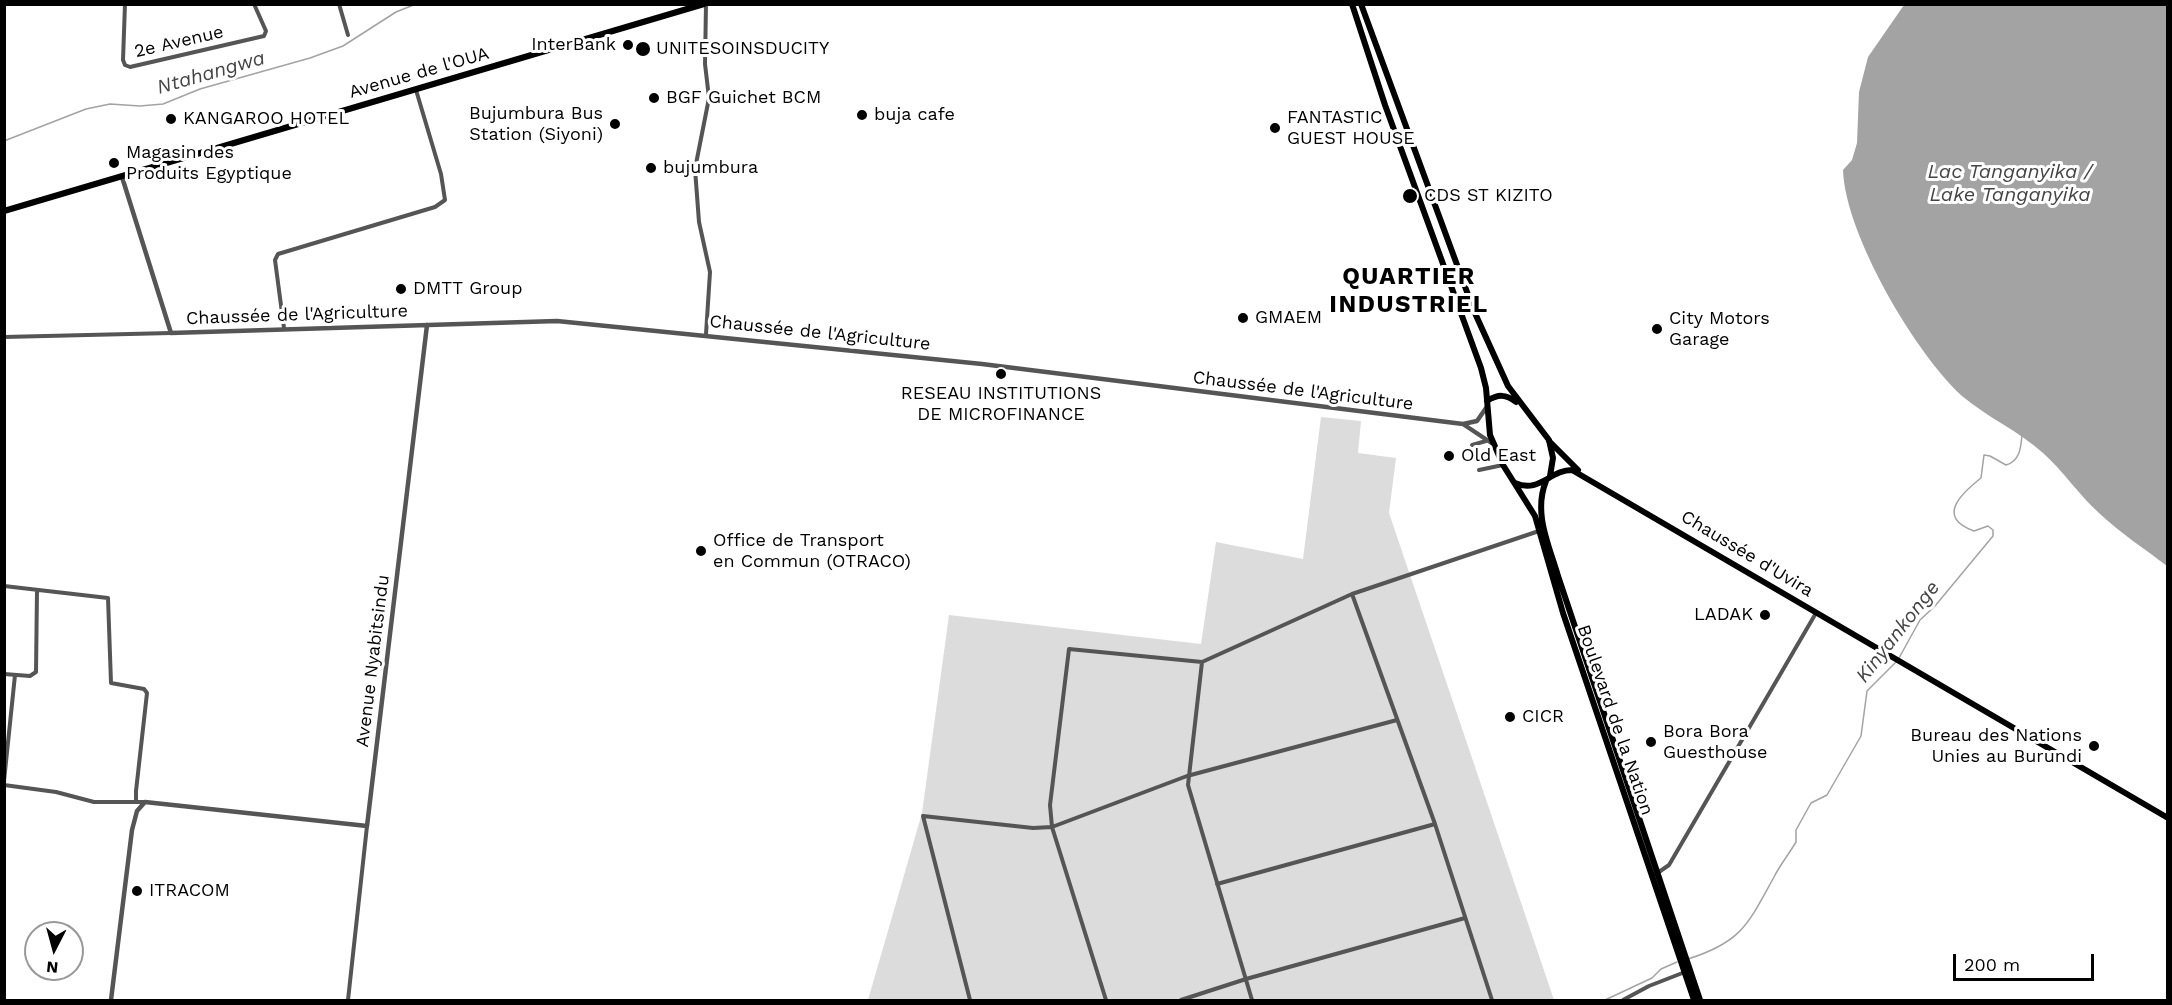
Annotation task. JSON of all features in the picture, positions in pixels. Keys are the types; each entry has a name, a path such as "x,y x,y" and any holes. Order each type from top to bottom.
{"main road":[{"name":"Avenue de l'OUA","path":"4,211 705,4"},
{"name":"Boulevard de la Nation","path":"1352,4 1423,210 1481,368 1493,444 1503,465 1532,509 1540,527 1682,956 1694,1000"},
{"path":"1361,4 1474,311 1508,386 1519,404 1548,440 1584,476"},
{"path":"1423,210 1435,205"},
{"path":"1487,405 1504,396 1519,404"},
{"name":"Boulevard de la Nation","path":"1540,527 1539,499 1553,458 1548,440"},
{"path":"1515,483 1532,487 1566,470 1584,476"},
{"name":"Chaussée d'Uvira","path":"1584,476 2168,818"},
{"name":"Boulevard de la Nation","path":"1685,967 1700,1000"}],"street":[{"name":"2e Avenue","path":"125,4 123,60 125,65 130,67 264,36 266,31 254,4"},
{"path":"339,4 348,35"},
{"path":"705,4 705,64 709,98 694,169 699,222 710,272 706,334"},
{"path":"284,328 275,260 278,254 435,207 445,200 441,174 416,90"},
{"name":"Chaussée de l'Agriculture","path":"122,177 171,333"},
{"name":"Chaussée de l'Agriculture","path":"4,337 557,321 706,334 982,364 1463,424 1493,444"},
{"name":"Avenue Nyabitsindu","path":"348,1000 427,325"},
{"path":"1463,424 1477,421 1487,405"},
{"path":"1472,446 1486,441"},
{"path":"1479,470 1503,465"},
{"path":"1106,1000 1052,827 1050,805 1069,648 1202,662 1352,594 1540,527"},
{"path":"4,586 104,595 109,599 111,683 144,689 147,693 136,802"},
{"path":"4,674 33,675 36,672 37,590"},
{"path":"1352,594 1435,824 1492,1000"},
{"path":"1655,874 1669,865 1817,613"},
{"path":"1202,662 1187,776 1189,792 1252,1000"},
{"path":"15,675 4,783 56,792 94,802 145,802 367,826"},
{"path":"970,1000 923,816 1034,828 1052,827 1187,776 1397,720"},
{"path":"111,1000 132,830 137,811 145,802"},
{"path":"1217,884 1435,824"},
{"path":"1181,1000 1246,979 1465,918"},
{"path":"1623,1000 1685,967"}],"shaded area":[{"path":"1321,417 1361,421 1358,453 1396,458 1389,513 1554,1000 868,1000 922,813 949,615 1201,644 1216,542 1303,559"}],"water":[{"name":"Lac Tanganyika / Lake Tanganyika","path":"1904,5 2167,5 2167,566 2107,520 2034,445 1982,411 1962,396 1943,377 1904,322 1869,258 1847,196 1843,170 1852,160 1857,143 1859,92 1868,57"}],"waterway":[{"name":"Ntahangwa","path":"4,141 86,109 110,104 140,106 163,104 200,89 310,58 343,46 396,12 416,4"},
{"name":"Kinyankonge","path":"1899,658 1920,620 1935,606 1993,536 1993,530 1988,526 1974,531 1962,525 1956,519 1954,512 1956,505 1966,491 1981,478 1984,455 2006,465 2011,463 2019,453 2022,435"},
{"name":"Kinyankonge","path":"1688,959 1721,946 1742,929 1750,919 1796,842 1796,830 1811,803 1827,795 1861,736 1867,691 1896,662"},
{"name":"Kinyankonge","path":"1605,1000 1652,978 1661,969 1677,962"}],"place":[{"name":"InterBank","path":"628,45"},
{"name":"UNITESOINSDUCITY","path":"643,49"},
{"name":"BGF Guichet BCM","path":"654,98"},
{"name":"buja cafe","path":"862,115"},
{"name":"KANGAROO HOTEL","path":"171,119"},
{"name":"Bujumbura Bus Station (Siyoni)","path":"615,124"},
{"name":"FANTASTIC GUEST HOUSE","path":"1275,128"},
{"name":"Magasin des Produits Egyptique","path":"114,163"},
{"name":"bujumbura","path":"651,168"},
{"name":"CDS ST KIZITO","path":"1410,196"},
{"name":"DMTT Group","path":"401,289"},
{"name":"GMAEM","path":"1243,318"},
{"name":"City Motors Garage","path":"1657,329"},
{"name":"RESEAU INSTITUTIONS DE MICROFINANCE","path":"1001,374"},
{"name":"Old East","path":"1449,456"},
{"name":"Office de Transport en Commun (OTRACO)","path":"701,551"},
{"name":"LADAK","path":"1765,615"},
{"name":"CICR","path":"1510,717"},
{"name":"Bora Bora Guesthouse","path":"1651,742"},
{"name":"Bureau des Nations Unies au Burundi","path":"2094,746"},
{"name":"ITRACOM","path":"137,891"}],"district":[{"name":"QUARTIER INDUSTRIEL","path":"1409,291"}]}
